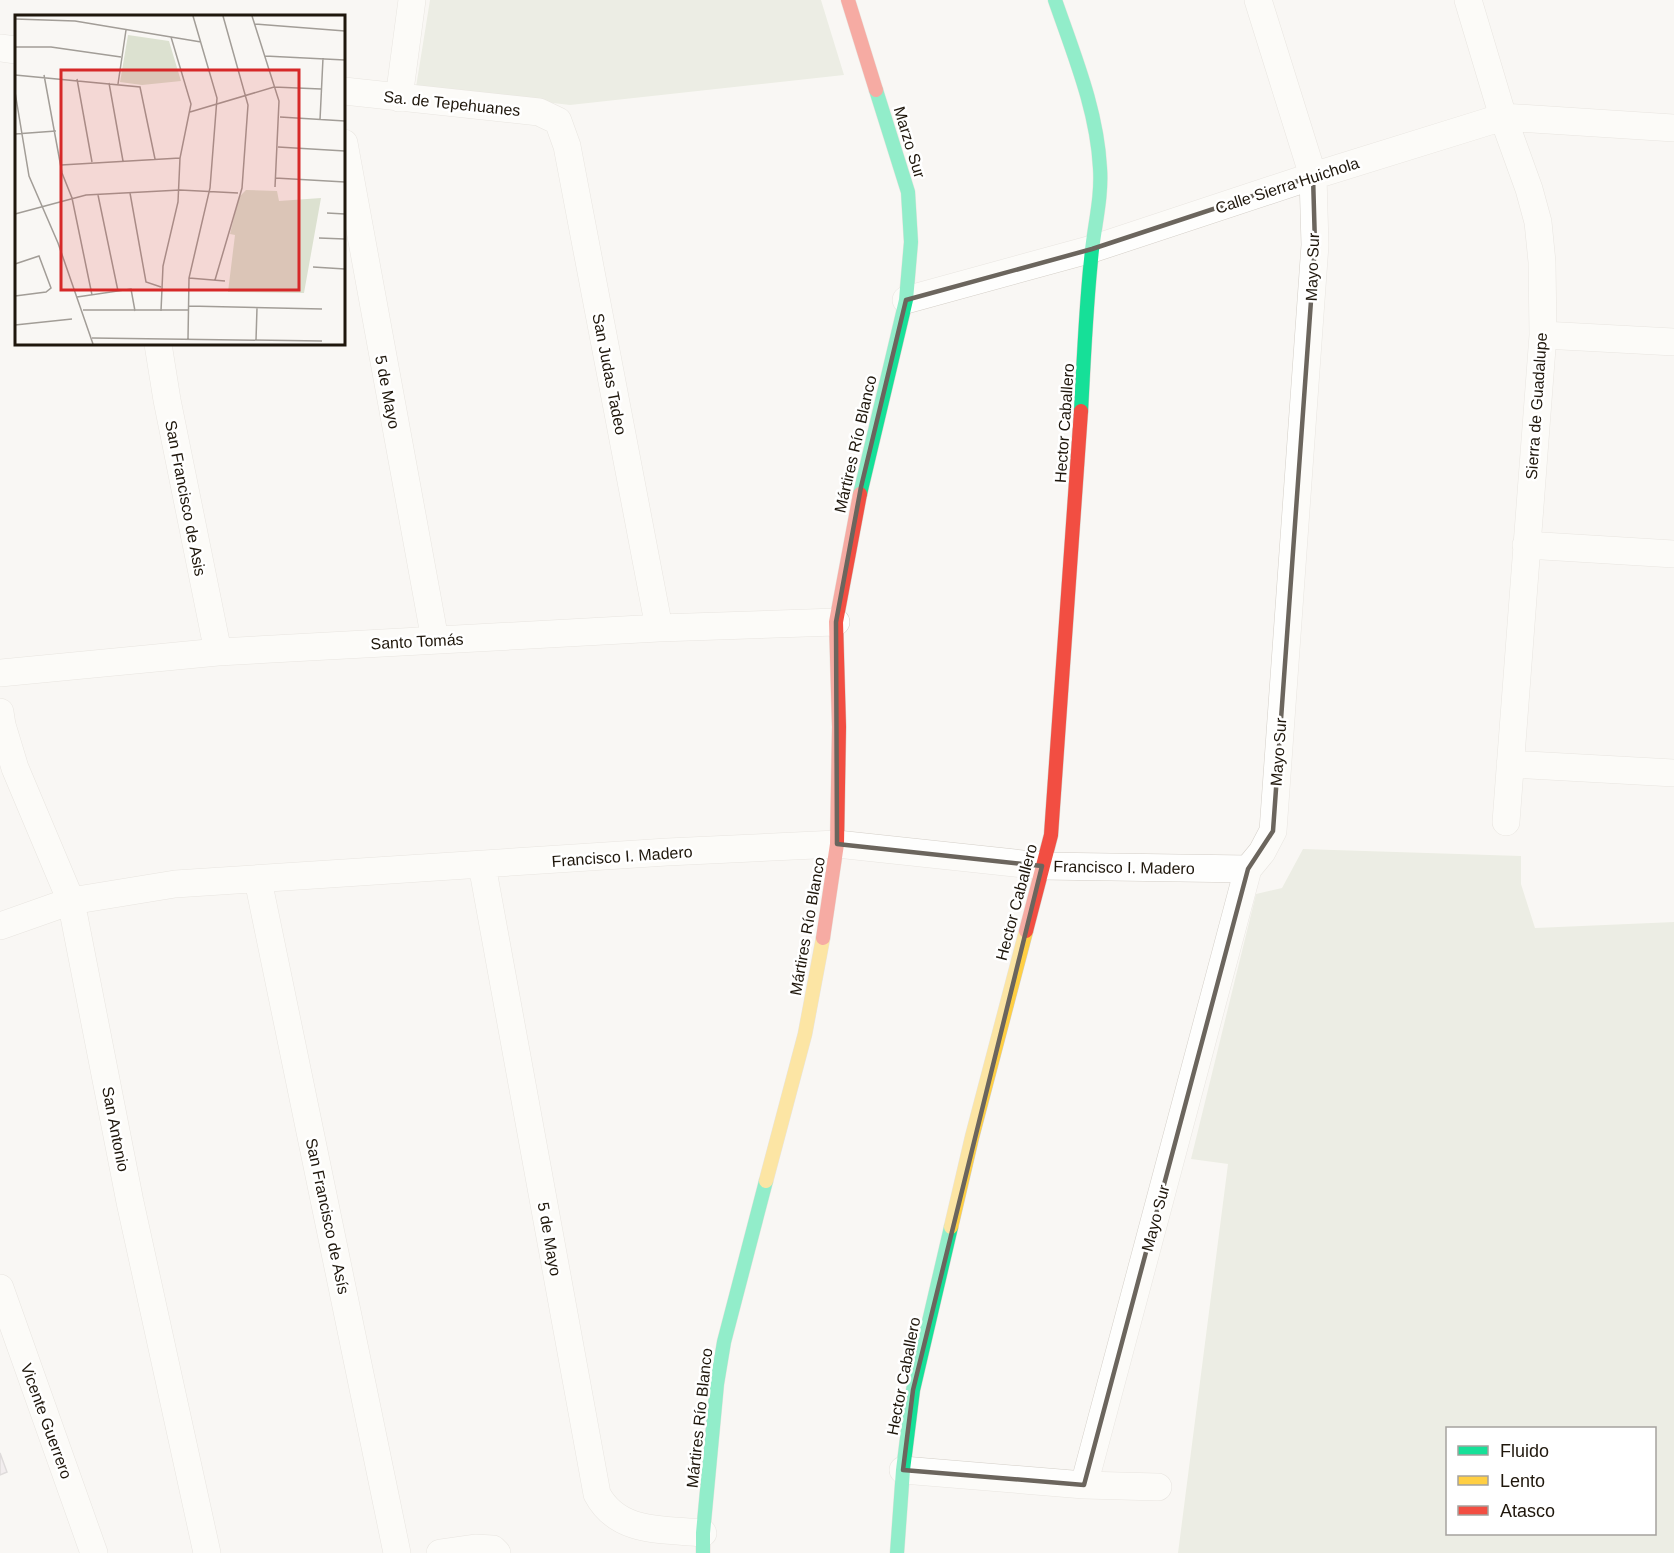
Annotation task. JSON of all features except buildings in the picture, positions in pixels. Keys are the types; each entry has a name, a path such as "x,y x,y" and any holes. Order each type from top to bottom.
{"street":[{"path":"399,98 412,0"},
{"name":"Marzo Sur","path":"848,0 908,192 911,242 906,300"},
{"name":"Hector Caballero","path":"897,1553 903,1470 916,1379 972,1137 1051,835 1092,249 1100,194 1100,155 1092,112 1055,0"},
{"name":"Mayo Sur","path":"1084,1485 1248,869 1262,852 1273,831 1315,245 1313,176 1258,0"},
{"name":"Sierra de Guadalupe","path":"1468,0 1503,117 1529,189 1538,222 1542,262 1543,335 1506,822"},
{"path":"0,48 15,50"},
{"name":"Sa. de Tepehuanes","path":"345,91 539,112 558,121"},
{"name":"Calle Sierra Huichola","path":"906,300 1092,249 1313,176 1503,117 1674,128"},
{"name":"San Judas Tadeo","path":"558,121 567,146 659,628"},
{"name":"5 de Mayo","path":"345,148 435,640"},
{"name":"Mártires Río Blanco","path":"703,1543 717,1384 724,1342 805,1034 825,929 837,844 839,728 836,622 861,487 906,300"},
{"path":"1543,335 1674,342"},
{"name":"San Francisco de Asis","path":"158,345 166,400 218,652"},
{"path":"1526,545 1674,554"},
{"name":"Santo Tomás","path":"0,673 218,652 659,628 836,622"},
{"name":"San Antonio","path":"0,712 15,768 71,902 130,1202 207,1553"},
{"path":"1510,764 1674,773"},
{"name":"Francisco I. Madero","path":"0,926 71,902 176,884 837,844 1042,866 1248,869"},
{"name":"5 de Mayo","path":"482,865 597,1494 614,1516 635,1526 703,1543"},
{"name":"San Francisco de Asís","path":"258,880 397,1553"},
{"name":"Vicente Guerrero","path":"0,1288 94,1553"},
{"path":"903,1470 1084,1485 1158,1487"},
{"path":"440,1553 475,1548 493,1549 497,1553"}],"highlighted area":[{"path":"1313,176 1315,245 1273,831 1248,869 1084,1485 903,1470 913,1390 1042,866 837,844 836,622 861,487 906,300 1092,249"}],"green space":[{"path":"430,0 821,0 844,75 570,105 416,87"},
{"path":"1303,849 1521,856 1521,884 1535,928 1674,922 1674,1553 1178,1553 1228,1164 1191,1159 1256,894 1282,888"}],"traffic: fast":[{"path":"1055,0 1089,104 1100,168 1099,199 1088,290 1081,411"},
{"path":"860,494 906,300 911,242 908,192 876,90"},
{"path":"703,1553 717,1384 724,1342 766,1181"},
{"path":"897,1553 903,1470 913,1390 951,1227"}],"traffic: slow":[{"path":"951,1227 1026,931"},
{"path":"766,1181 805,1034 823,938"}],"traffic: jam":[{"path":"848,0 876,90"},
{"path":"1026,931 1051,835 1081,411"},
{"path":"823,938 837,844 839,727 836,622 860,494"}]}
